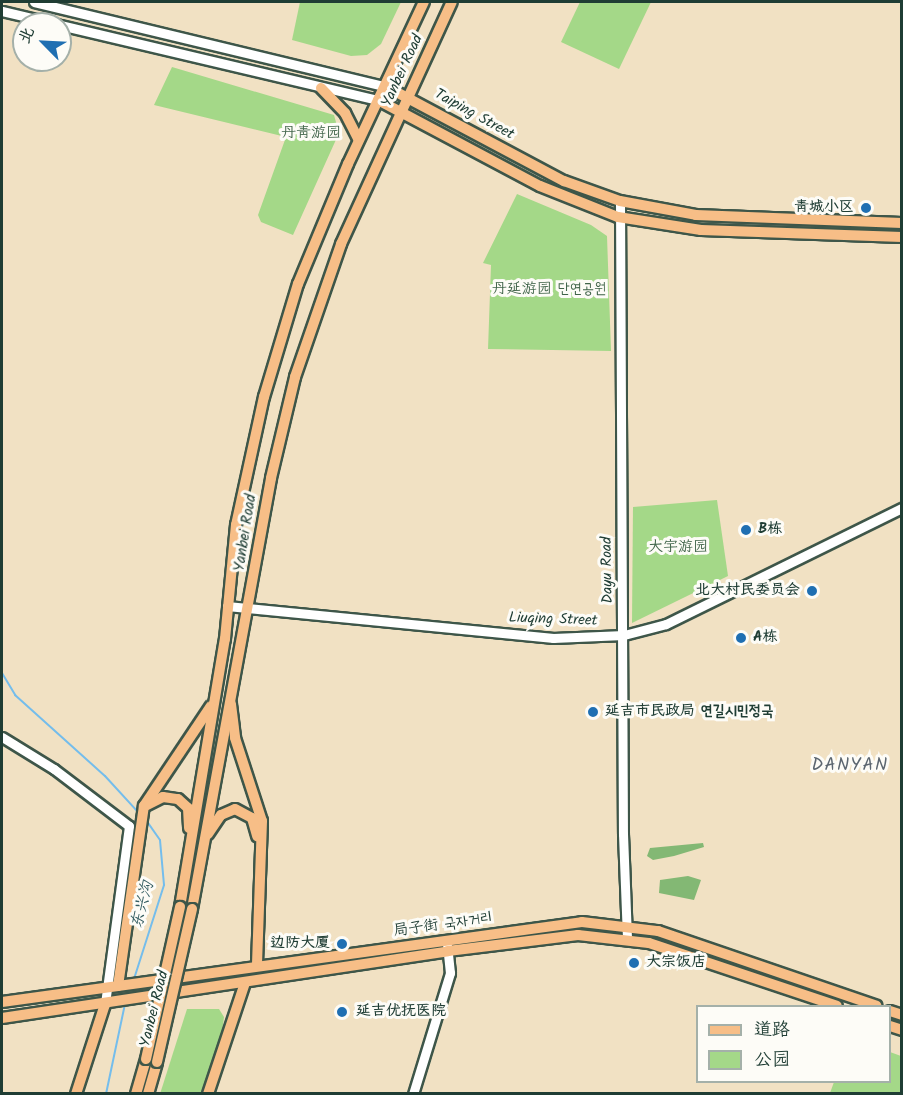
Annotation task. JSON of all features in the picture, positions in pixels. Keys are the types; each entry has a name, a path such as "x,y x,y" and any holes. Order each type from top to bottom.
{"main road":[{"name":"Yanbei Road","path":"136,1094 180,907 214,701 236,525 264,396 298,284 359,140 424,2"},
{"name":"Yanbei Road","path":"148,1094 158,1062 192,909 275,456 301,357 341,244 452,2"},
{"name":"Taiping Street","path":"385,86 408,96 564,181 620,201 696,215 902,223"},
{"path":"321,88 345,113 359,140"},
{"name":"Taiping Street","path":"378,100 552,192 618,217 701,230 902,237"},
{"path":"116,987 144,806 214,701"},
{"path":"230,701 235,738 262,821 255,966"},
{"path":"144,806 163,797 178,799 188,808 190,840"},
{"path":"203,842 224,813 235,809 246,813 257,831 255,966"},
{"name":"局子街 국자거리","path":"2,1018 110,1004 247,982 565,923 625,924 693,942 874,1005"},
{"name":"局子街 국자거리","path":"2,1002 255,966 447,945 578,935 627,938 680,951 834,1005"},
{"path":"210,1094 247,982"},
{"path":"78,1094 110,1004"}],"street":[{"name":"Taiping Street","path":"34,2 385,86"},
{"name":"Taiping Street","path":"72,27 378,100"},
{"name":"Dayu Road","path":"620,201 618,217 624,635 625,924 627,938"},
{"name":"Liuqing Street","path":"227,606 554,638 624,635 666,624 902,508"},
{"path":"2,737 54,769 129,826 116,987 110,1004"},
{"path":"413,1094 450,974 447,945"}],"green space":[{"path":"300,2 401,2 381,44 367,55 351,56 292,40"},
{"path":"580,2 651,2 619,69 561,42"},
{"name":"丹青游园","path":"172,67 334,115 339,133 293,235 261,222 258,215 286,137 154,105"},
{"name":"丹延游园 단연공원","path":"517,194 591,225 607,236 611,351 488,349 491,265 483,263"},
{"name":"大宇游园","path":"717,500 728,576 632,623 633,507"},
{"path":"703,843 704,847 674,856 653,860 647,856 650,848"},
{"path":"688,876 701,880 694,900 659,893 660,880"},
{"path":"187,1009 219,1009 224,1017 222,1033 203,1093 160,1094"},
{"path":"891,1052 901,1056 901,1093 830,1093 834,1083 891,1083"}],"waterway":[{"name":"东兴沟","path":"2,673 15,695 105,776 138,812"},
{"name":"东兴沟","path":"134,979 164,885 160,840 146,820"},
{"name":"东兴沟","path":"106,1094 125,1004"}],"place":[{"name":"青城小区","path":"866,208"},
{"name":"B栋","path":"746,530"},
{"name":"北大村民委员会","path":"812,591"},
{"name":"A栋","path":"741,638"},
{"name":"延吉市民政局 연길시민정국","path":"593,712"},
{"name":"边防大厦","path":"342,944"},
{"name":"大宗饭店","path":"634,963"},
{"name":"延吉优抚医院","path":"342,1012"}],"district":[{"name":"DANYAN","path":"850,766"}]}
